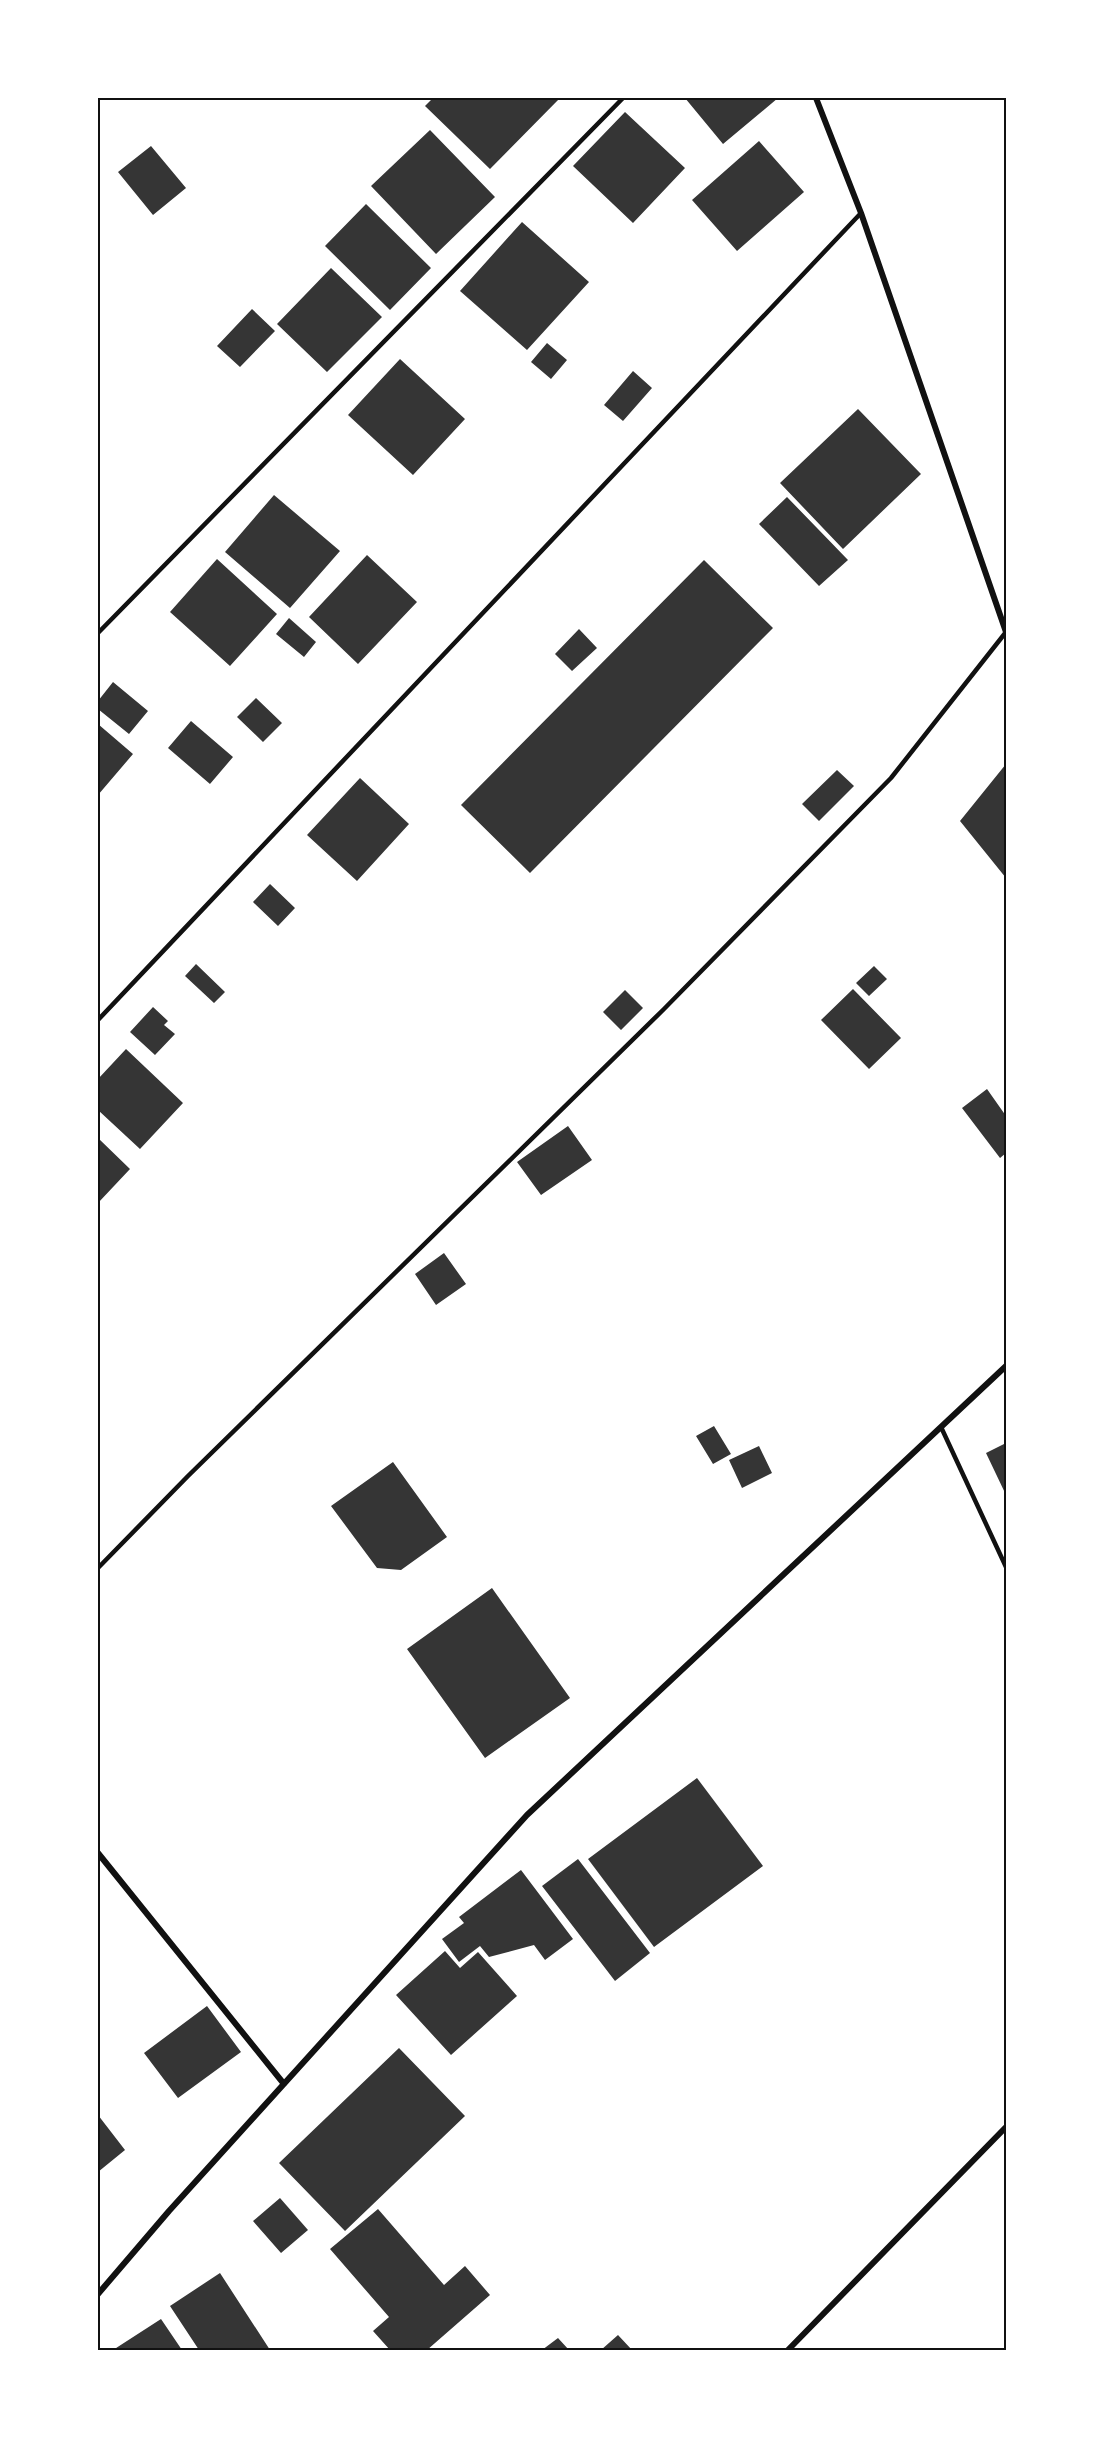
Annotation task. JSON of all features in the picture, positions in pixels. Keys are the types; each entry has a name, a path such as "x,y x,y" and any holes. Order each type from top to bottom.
{"street":[{"path":"816,98 861,213 1006,632"},
{"path":"98,2294 169,2211 527,1815 1006,1366"},
{"path":"98,1853 284,2084"},
{"path":"788,2350 1006,2127"}],"lane":[{"path":"98,633 623,98"},
{"path":"98,1020 861,213"},
{"path":"98,1568 188,1476 664,1009 891,778 1006,632"},
{"path":"941,1427 1006,1567"}],"building":[{"path":"433,98 560,98 490,169 425,106"},
{"path":"685,98 778,98 723,144"},
{"path":"625,112 685,168 633,223 573,166"},
{"path":"430,130 495,197 436,254 371,186"},
{"path":"759,141 804,192 737,251 692,200"},
{"path":"151,146 186,188 153,215 118,172"},
{"path":"366,204 431,268 390,310 325,246"},
{"path":"522,222 589,282 527,350 460,291"},
{"path":"331,268 382,317 327,372 277,324"},
{"path":"252,309 275,331 240,367 217,346"},
{"path":"547,343 567,360 551,379 531,362"},
{"path":"400,359 465,419 413,475 348,415"},
{"path":"633,371 652,388 623,421 604,405"},
{"path":"858,409 921,474 843,549 780,483"},
{"path":"274,495 340,551 290,608 225,552"},
{"path":"787,497 848,560 819,586 759,524"},
{"path":"367,555 417,602 358,664 309,617"},
{"path":"217,559 277,614 230,666 170,612"},
{"path":"704,560 773,628 530,873 461,805"},
{"path":"289,618 316,642 304,657 276,634"},
{"path":"579,629 597,648 572,671 555,654"},
{"path":"113,682 148,711 129,734 98,709 98,701"},
{"path":"256,698 282,723 263,742 237,717"},
{"path":"191,721 233,757 210,784 168,748"},
{"path":"98,724 133,754 98,795"},
{"path":"1006,764 1006,878 960,821"},
{"path":"837,770 854,786 819,821 802,804"},
{"path":"360,778 409,824 357,881 307,835"},
{"path":"270,884 295,908 278,926 253,902"},
{"path":"196,964 225,992 214,1003 185,976"},
{"path":"874,966 887,979 869,996 856,983"},
{"path":"853,989 901,1038 869,1069 821,1020"},
{"path":"625,990 643,1008 621,1030 603,1012"},
{"path":"153,1007 168,1021 164,1025 175,1034 155,1055 130,1032"},
{"path":"126,1049 183,1103 140,1149 98,1110 98,1079"},
{"path":"987,1089 1006,1116 1006,1153 1000,1158 962,1108"},
{"path":"568,1126 592,1160 541,1195 517,1162"},
{"path":"98,1138 130,1169 98,1203"},
{"path":"444,1253 466,1284 436,1305 415,1274"},
{"path":"714,1426 731,1454 713,1464 696,1436"},
{"path":"1006,1443 1006,1495 986,1453"},
{"path":"759,1446 772,1473 742,1488 729,1460"},
{"path":"393,1462 447,1537 401,1570 377,1568 331,1506"},
{"path":"492,1588 570,1698 485,1758 407,1649"},
{"path":"697,1778 763,1866 654,1947 588,1859"},
{"path":"578,1859 650,1953 615,1981 542,1886"},
{"path":"521,1870 573,1939 545,1960 534,1945 489,1957 480,1946 459,1962 442,1939 464,1923 459,1917"},
{"path":"445,1951 460,1968 478,1952 517,1996 451,2055 396,1995"},
{"path":"207,2006 241,2052 178,2098 144,2053"},
{"path":"399,2048 465,2116 345,2231 279,2163"},
{"path":"98,2115 125,2150 98,2172"},
{"path":"280,2198 308,2230 281,2253 253,2221"},
{"path":"378,2209 444,2285 465,2266 490,2295 427,2350 390,2350 373,2331 389,2317 330,2249"},
{"path":"220,2273 270,2350 199,2350 170,2306"},
{"path":"161,2319 182,2350 113,2350"},
{"path":"618,2335 632,2350 601,2350"},
{"path":"558,2338 569,2350 542,2350"}]}
